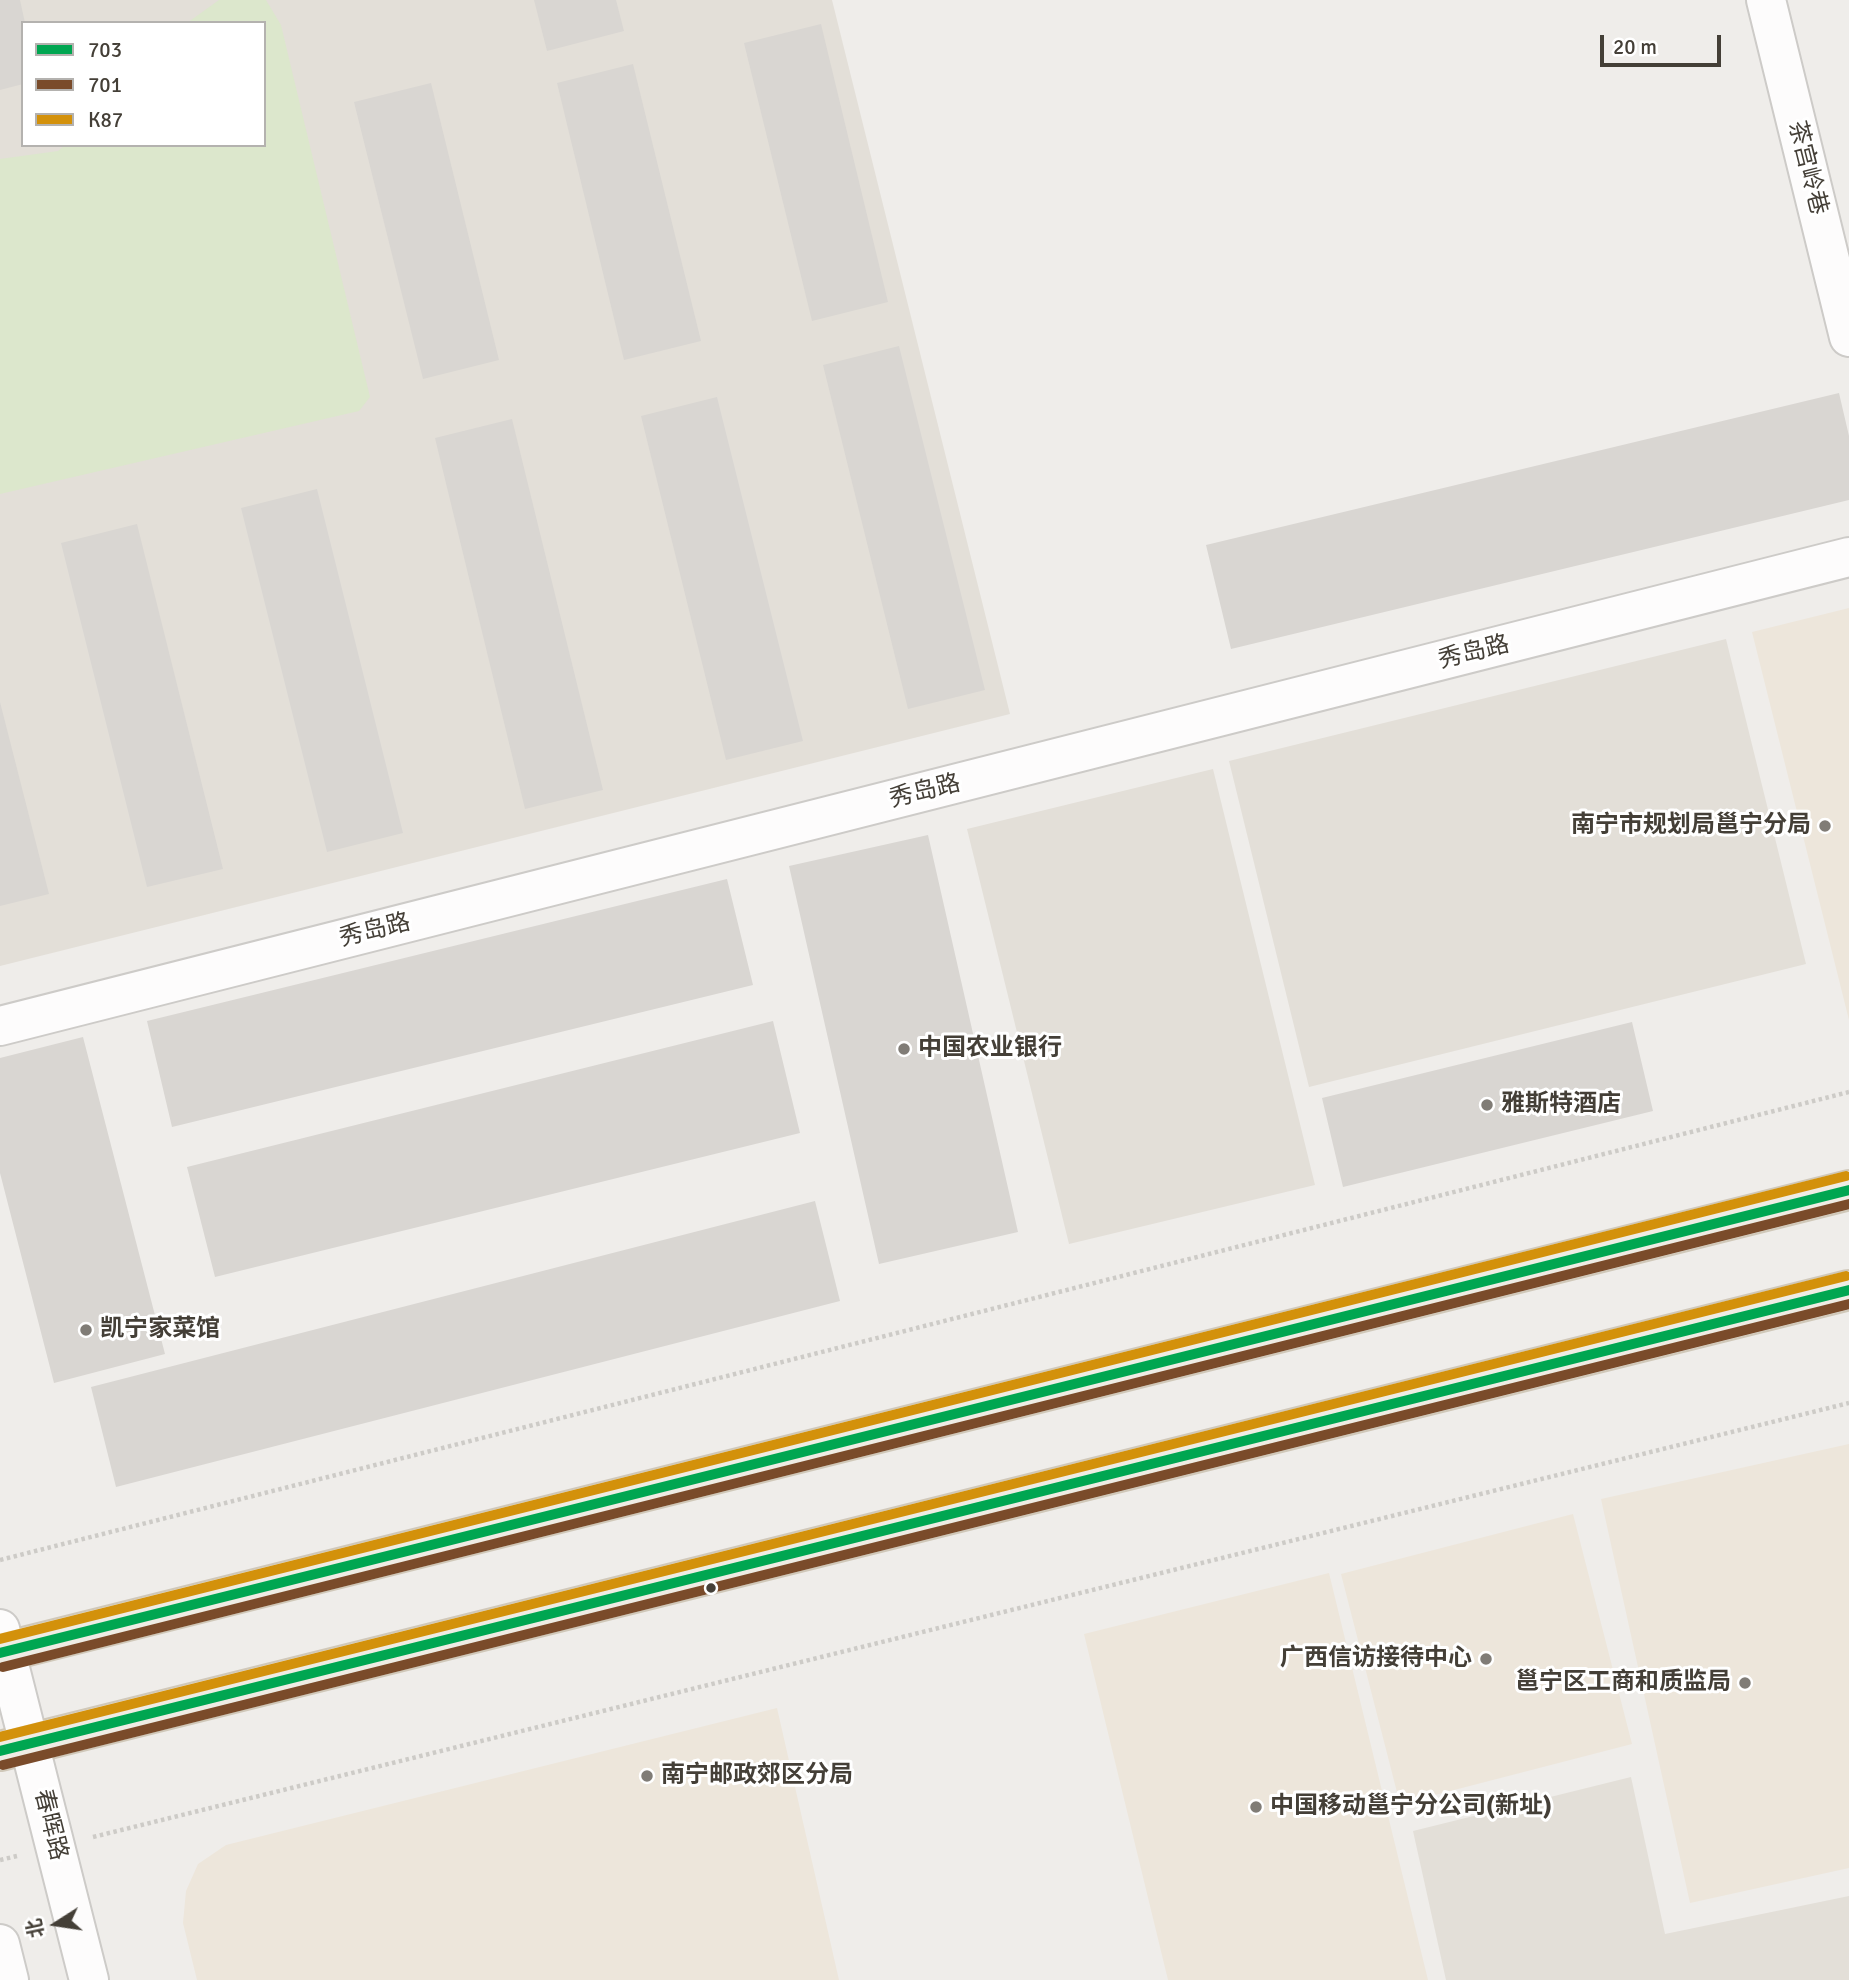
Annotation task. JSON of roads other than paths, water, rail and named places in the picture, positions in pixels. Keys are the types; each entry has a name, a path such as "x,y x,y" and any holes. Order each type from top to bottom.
{"main road":[{"path":"2,1644 1849,1190"},
{"path":"15,1747 1849,1290"}],"street":[{"name":"茶宫岭巷","path":"1766,0 1849,337"},
{"name":"秀岛路","path":"0,1026 1849,558"},
{"name":"春晖路","path":"2,1644 15,1747 55,1846 89,1980"},
{"path":"0,1944 9,1980"}],"place":[{"name":"南宁市规划局邕宁分局","path":"1825,826"},
{"name":"中国农业银行","path":"904,1049"},
{"name":"雅斯特酒店","path":"1487,1105"},
{"name":"凯宁家菜馆","path":"86,1330"},
{"name":"广西信访接待中心","path":"1486,1659"},
{"name":"邕宁区工商和质监局","path":"1745,1683"},
{"name":"南宁邮政郊区分局","path":"647,1776"},
{"name":"中国移动邕宁分公司(新址)","path":"1256,1807"}]}
